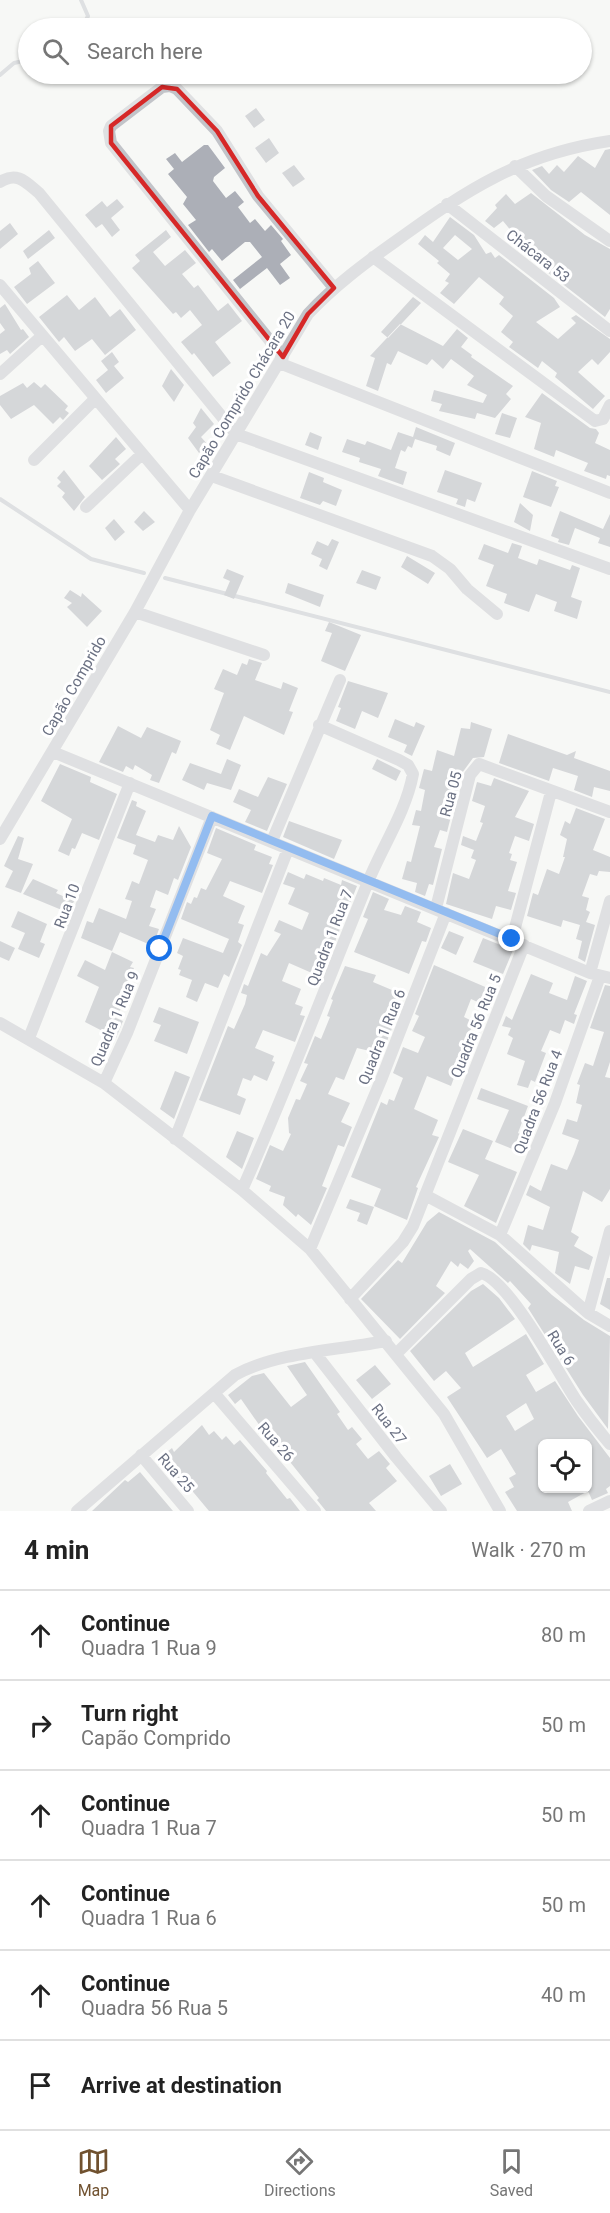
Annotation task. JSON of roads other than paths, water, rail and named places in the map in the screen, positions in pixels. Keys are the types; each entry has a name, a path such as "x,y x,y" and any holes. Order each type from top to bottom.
{"street":[{"path":"334,288 258,196 217,131 177,89 170,86 162,87 111,126 109,131 111,144 281,360 610,493"},
{"name":"Capão Comprido Chácara 20","path":"135,612 190,510 308,314 334,288 447,204 486,180 515,166 559,151 610,141"},
{"path":"515,166 546,196 610,241"},
{"path":"0,183 14,177 25,181 54,210 236,434 610,569"},
{"name":"Chácara 53","path":"447,204 610,331"},
{"path":"373,257 595,421 603,419 610,405"},
{"path":"0,285 190,510"},
{"path":"0,374 42,336"},
{"path":"34,460 95,399"},
{"path":"86,507 142,454"},
{"path":"212,476 432,556 450,569 467,589 497,614"},
{"path":"135,612 264,655"},
{"name":"Capão Comprido","path":"135,612 53,752 288,849"},
{"path":"272,841 319,725 340,680"},
{"path":"319,725 399,760 413,771 407,795 368,880 600,976"},
{"path":"0,839 53,752"},
{"name":"Rua 05","path":"441,911 474,767 479,764 487,765 551,792"},
{"name":"Rua 10","path":"29,1038 130,783"},
{"path":"551,792 610,812"},
{"name":"Quadra 56 Rua 5","path":"350,1299 403,1242 420,1212 518,942 551,792"},
{"name":"Quadra 1 Rua 9","path":"29,1038 104,1083 127,1033 212,816"},
{"path":"175,1139 288,849"},
{"name":"Quadra 1 Rua 7","path":"242,1190 308,1034 368,880 288,849"},
{"name":"Quadra 56 Rua 4","path":"500,1235 555,1103 600,976 610,901"},
{"name":"Quadra 1 Rua 6","path":"310,1249 381,1080 441,911"},
{"path":"0,1023 29,1038"},
{"path":"104,1083 242,1190 310,1249 397,1353 444,1414 500,1511"},
{"path":"425,1195 500,1235 588,1313 610,1326"},
{"path":"588,1313 610,1231"},
{"name":"Rua 6","path":"397,1353 457,1291 481,1273 491,1278 508,1296 591,1422 610,1444"},
{"path":"77,1511 235,1375 258,1364 386,1341"},
{"name":"Rua 27","path":"315,1353 441,1511"},
{"name":"Rua 26","path":"214,1393 315,1511"},
{"name":"Rua 25","path":"141,1455 188,1511"},
{"path":"589,1511 610,1501"}],"waterway":[{"path":"81,0 87,18"},
{"path":"0,75 18,62"},
{"path":"0,499 91,559 144,573"},
{"path":"165,578 610,692"}]}
